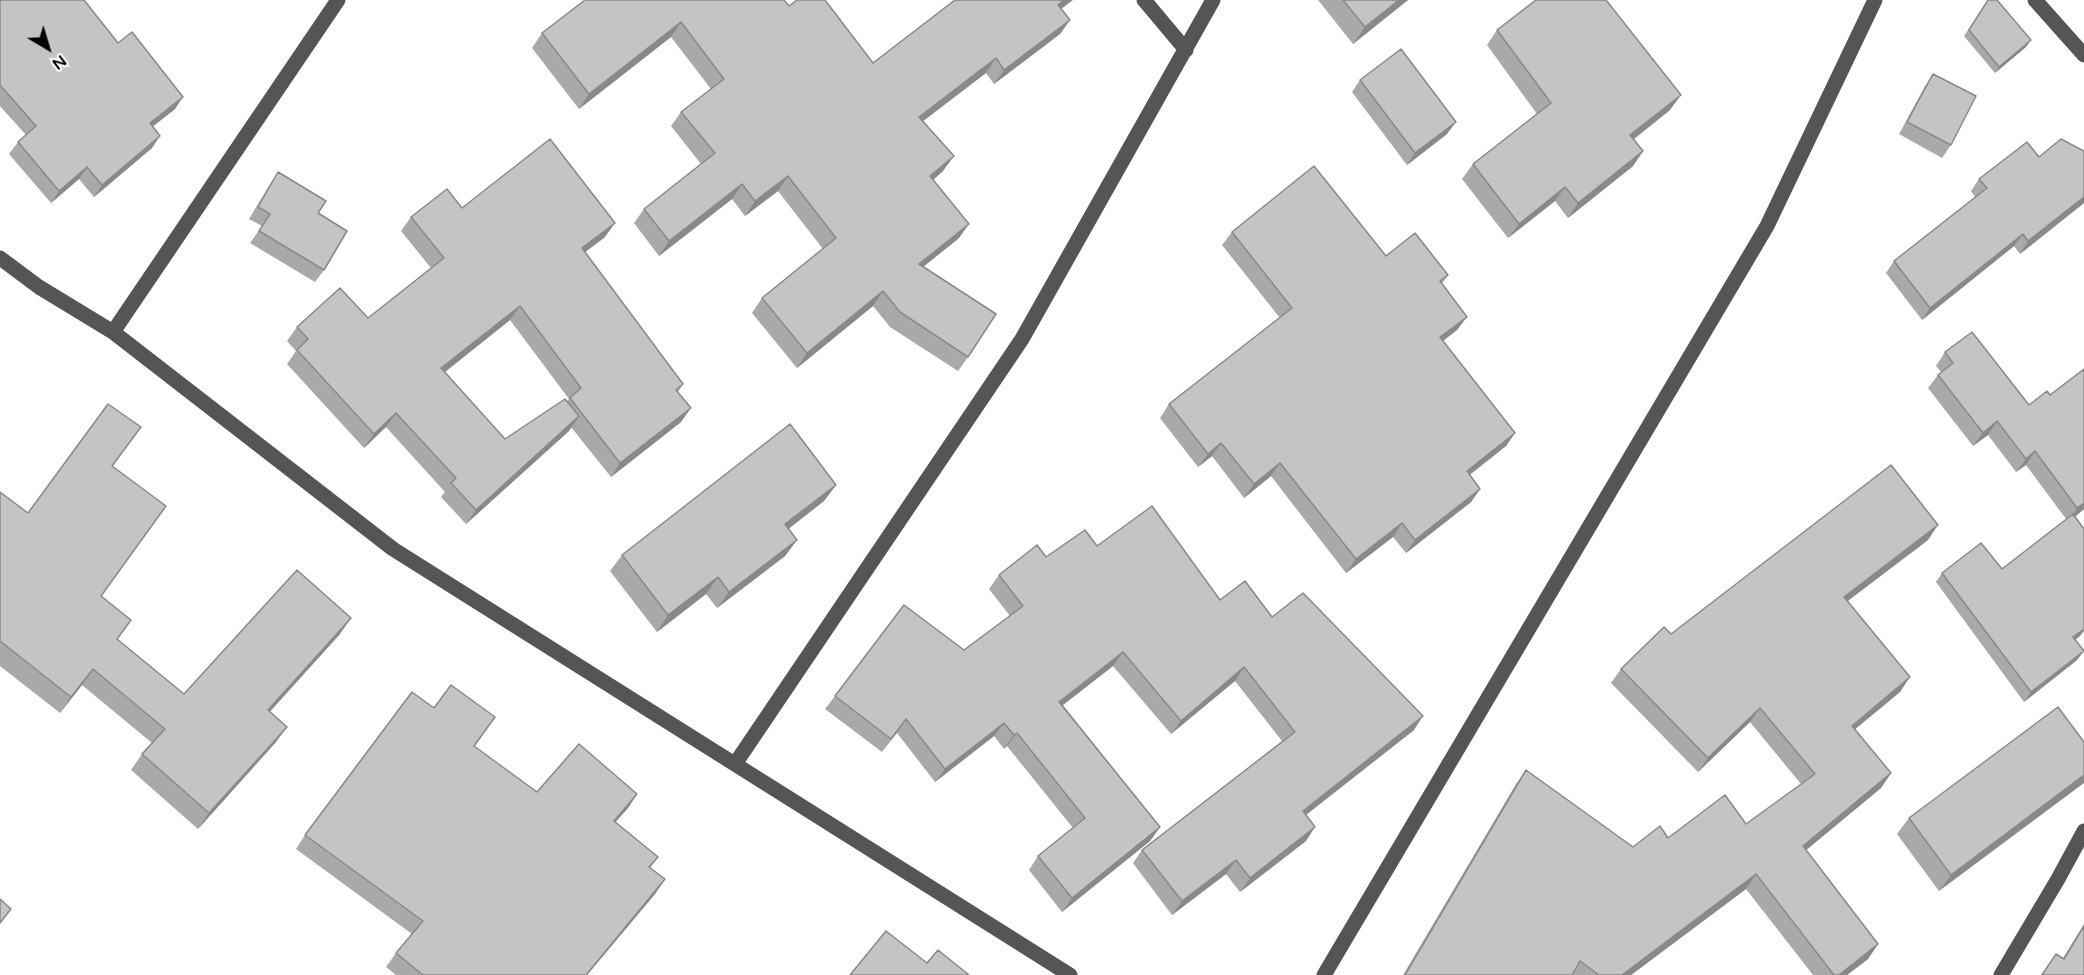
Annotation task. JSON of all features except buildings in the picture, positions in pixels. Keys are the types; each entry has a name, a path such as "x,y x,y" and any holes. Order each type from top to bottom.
{"street":[{"path":"113,332 338,0"},
{"path":"1144,0 1186,50"},
{"path":"735,764 1022,339 1213,0"},
{"path":"1324,975 1767,226 1875,0"},
{"path":"2035,0 2084,55"},
{"path":"0,258 39,287 113,332 393,549 1070,975"},
{"path":"2001,975 2084,831"}]}
